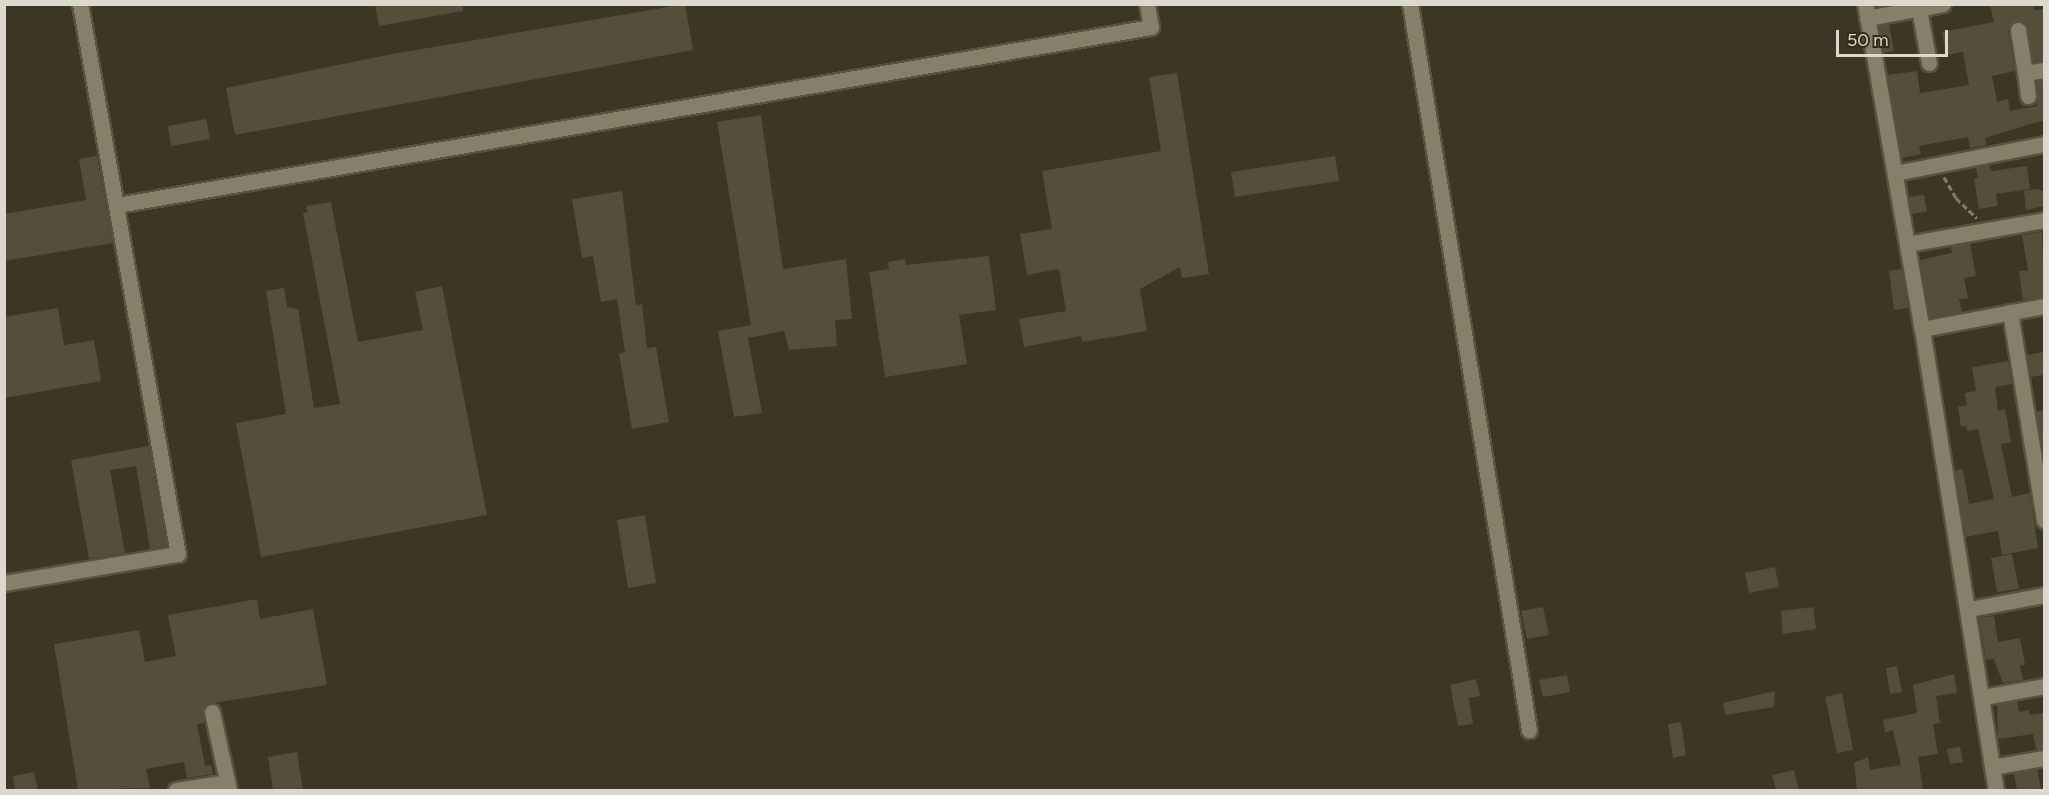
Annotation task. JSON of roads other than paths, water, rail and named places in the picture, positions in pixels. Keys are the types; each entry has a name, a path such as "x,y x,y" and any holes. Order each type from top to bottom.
{"street":[{"path":"4,583 178,554 80,4"},
{"path":"117,205 1151,27 1147,4"},
{"path":"1410,4 1529,730"},
{"path":"1943,4 1919,9 1866,11 1969,609 1996,790"},
{"path":"1919,9 1929,63"},
{"path":"2018,30 2028,96"},
{"path":"2025,73 2044,70"},
{"path":"1895,173 2044,144"},
{"path":"1907,244 2044,220"},
{"path":"1922,329 2044,306"},
{"path":"2010,312 2044,520"},
{"path":"1969,609 2044,595"},
{"path":"1983,697 2044,686"},
{"path":"176,790 228,786 212,712"},
{"path":"1992,767 2044,758"}]}
